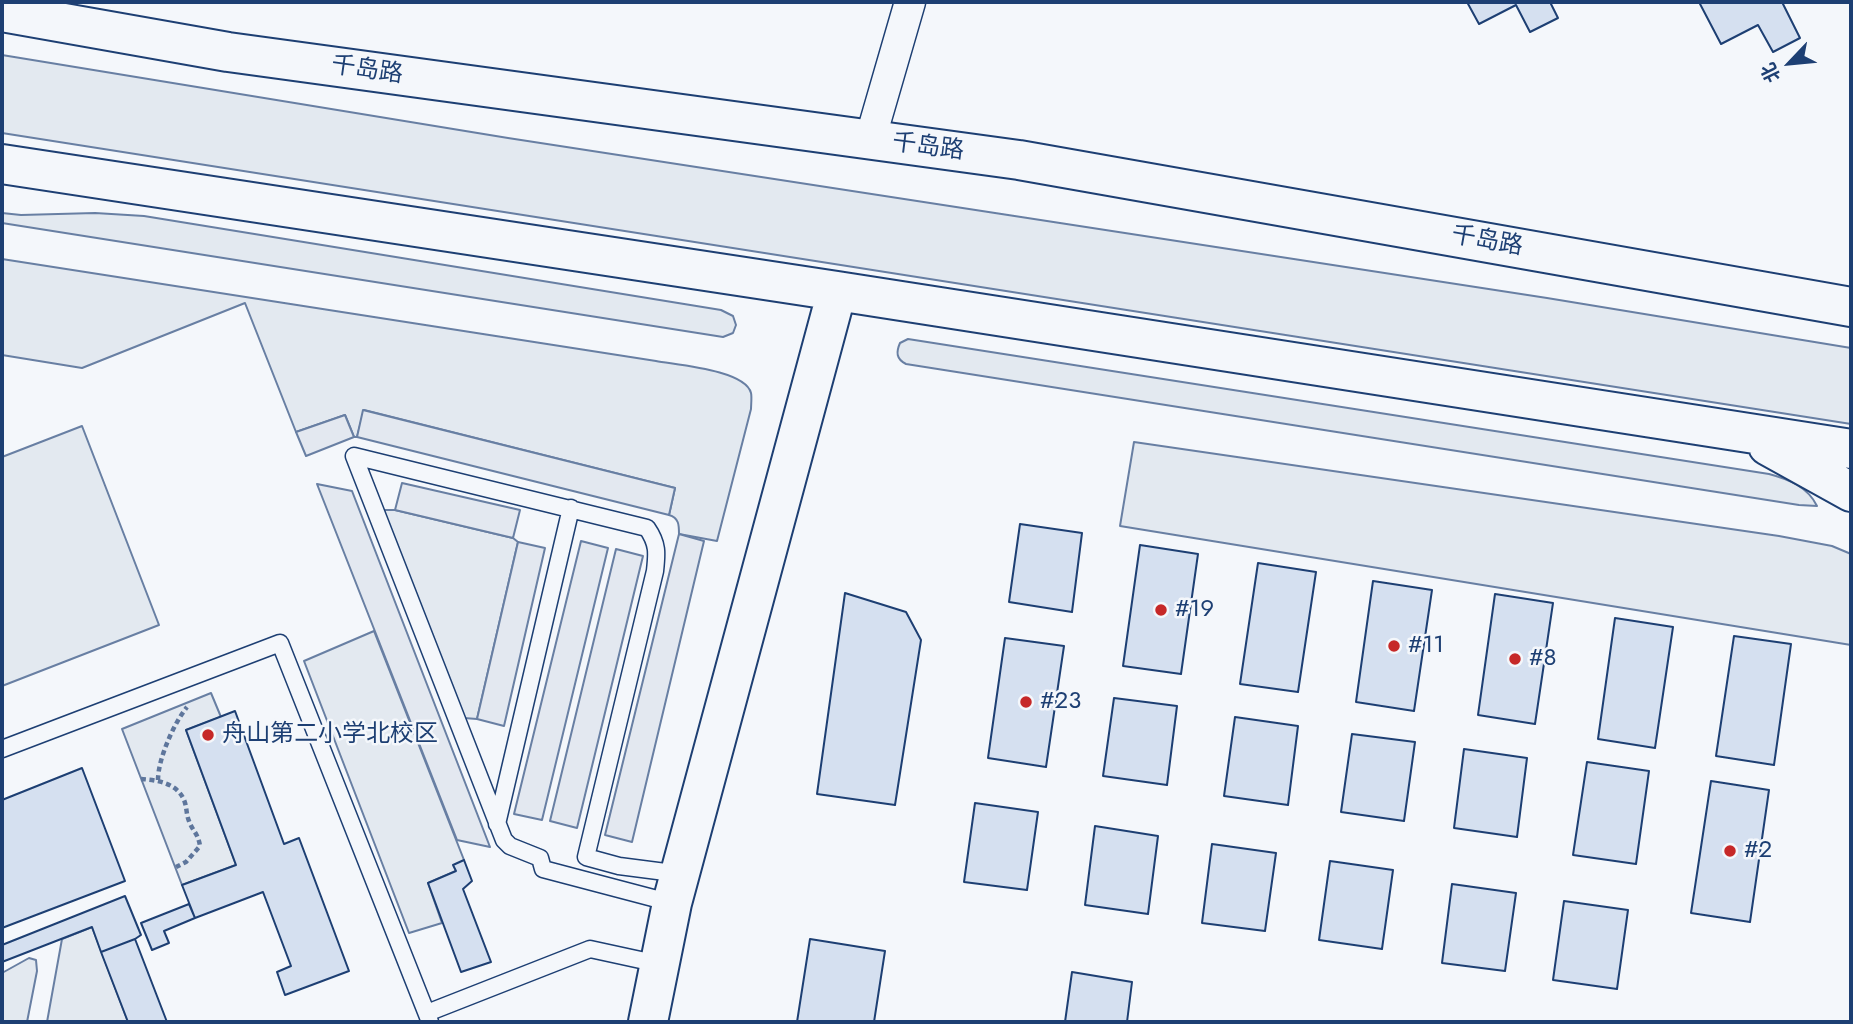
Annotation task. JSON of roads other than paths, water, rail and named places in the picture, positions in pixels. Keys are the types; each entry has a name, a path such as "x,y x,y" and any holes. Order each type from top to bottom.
{"street":[{"path":"870,140 910,2"},
{"name":"千岛路","path":"2,12 228,52 1019,160 1851,307"},
{"path":"2,164 1851,449"},
{"path":"1730,285 1851,278"},
{"path":"648,1022 677,889 837,291"},
{"path":"1737,432 1798,461 1851,492"}],"lane":[{"path":"354,456 647,528 656,540 658,548 655,571 586,857 619,866 677,889 544,869 540,858 510,846 504,839 354,456"},
{"path":"497,824 571,508"},
{"path":"2,749 280,643 429,1018 590,949 661,965"}],"place":[{"name":"#19","path":"1161,610"},
{"name":"#11","path":"1394,646"},
{"name":"#8","path":"1515,659"},
{"name":"#23","path":"1026,702"},
{"name":"舟山第二小学北校区","path":"208,735"},
{"name":"#2","path":"1730,851"}]}
